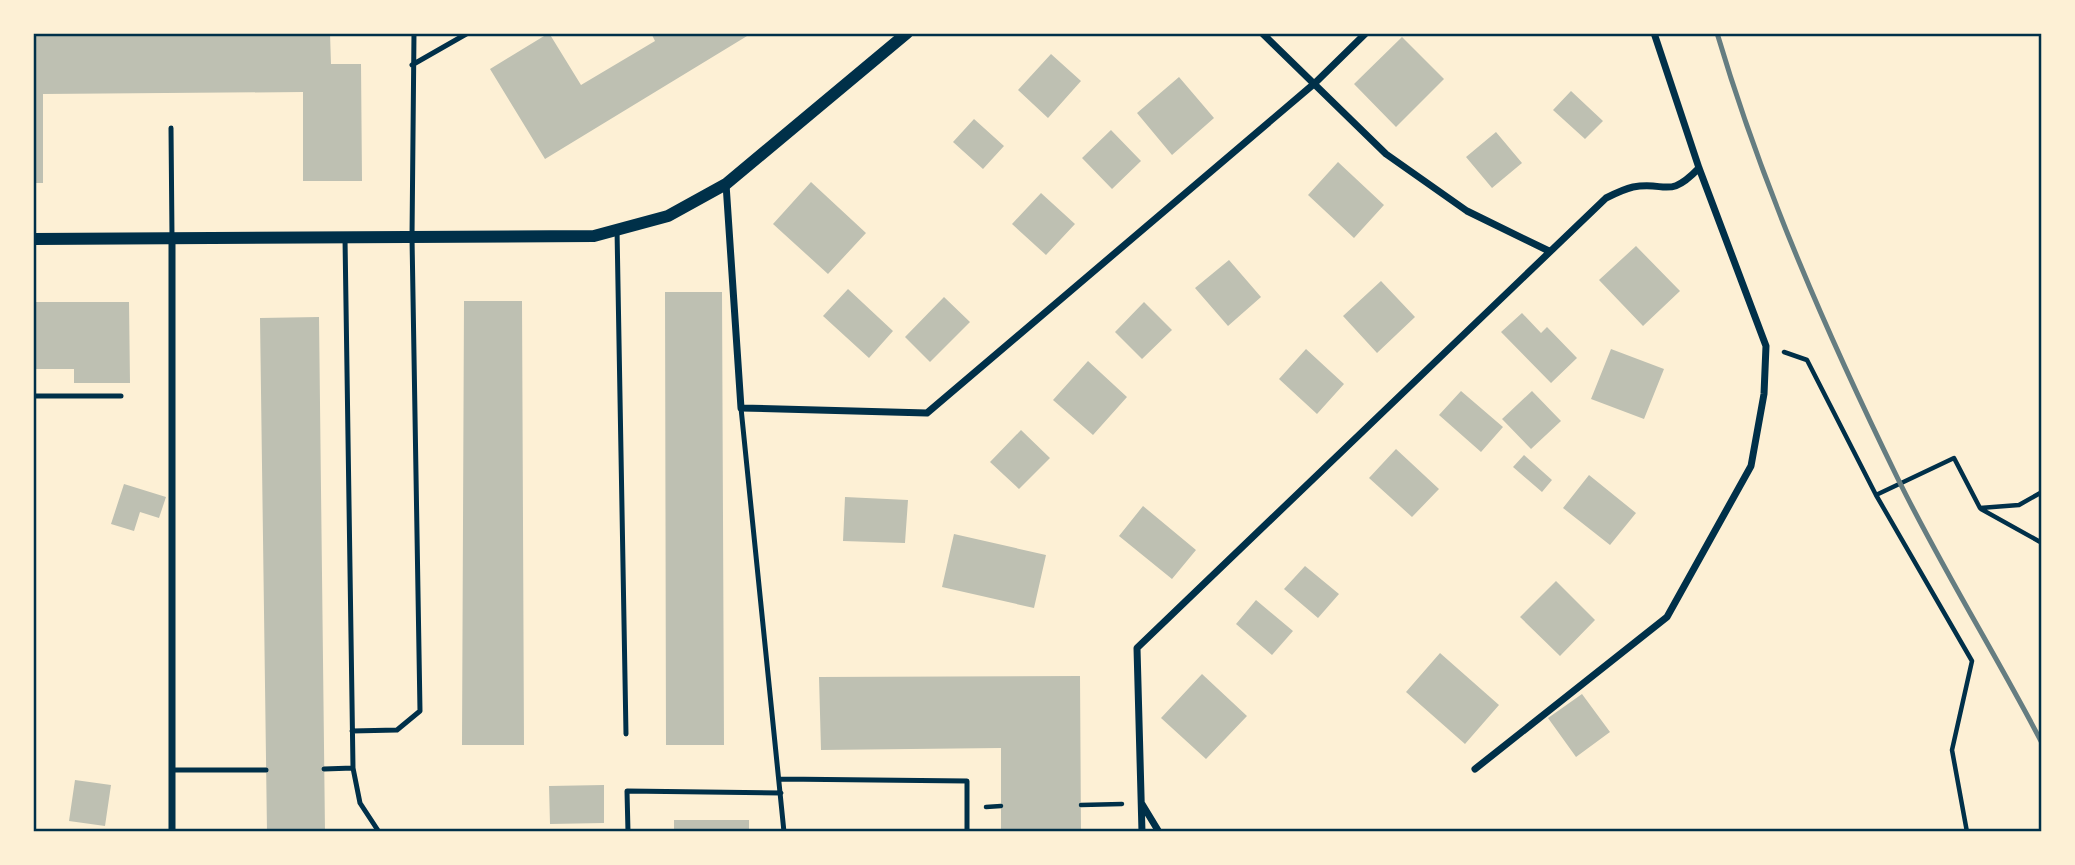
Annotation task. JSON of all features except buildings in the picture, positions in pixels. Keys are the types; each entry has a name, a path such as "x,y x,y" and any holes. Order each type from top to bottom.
{"street":[{"path":"33,239 594,236 668,216 726,184 907,33"},
{"path":"1262,33 1386,153 1467,211 1549,251"},
{"path":"726,184 741,408 927,413 1315,83 1366,33"},
{"path":"1475,769 1667,617 1751,466 1764,394 1766,346 1699,168 1654,33"},
{"path":"1142,832 1138,648 1606,198 1633,187 1665,189 1684,184 1699,168"},
{"path":"172,238 172,832"},
{"path":"1142,804 1159,832"}],"lane":[{"path":"352,732 397,730 420,711 412,237 414,33"},
{"path":"412,65 468,33"},
{"path":"171,128 172,238"},
{"path":"617,229 626,734"},
{"path":"345,238 353,768 360,803 379,832"},
{"path":"33,396 121,396"},
{"path":"741,408 780,779 783,832"},
{"path":"324,769 353,768"},
{"path":"172,770 267,770"},
{"path":"780,779 967,781 967,832"},
{"path":"628,832 627,791 781,793"}],"path":[{"path":"1766,346 1807,360 1876,495 1972,661 1952,750 1968,832"},
{"path":"1876,495 1954,458 1980,509 2042,543"},
{"path":"1980,509 2019,505 2042,492"},
{"path":"1081,805 1142,804"}],"railway":[{"path":"1717,33 1776,205 1847,372 1916,514 2042,743"}]}
